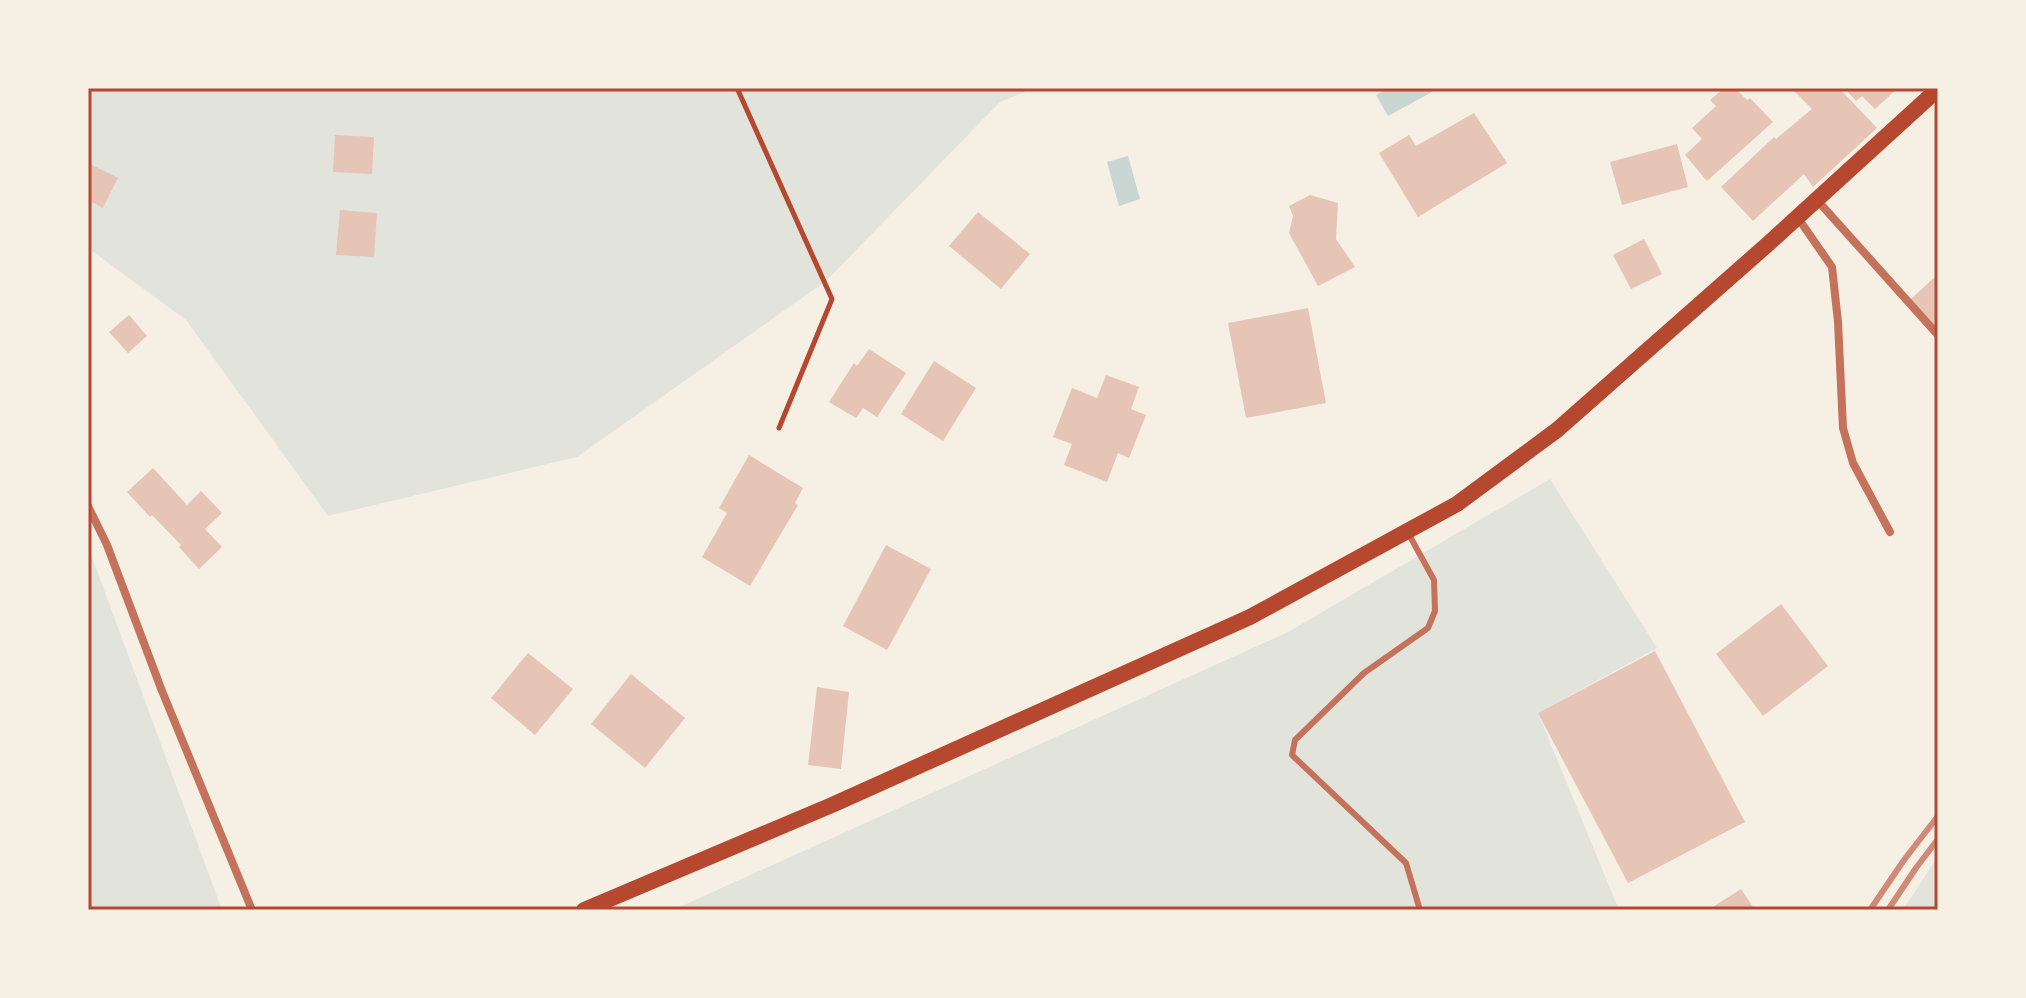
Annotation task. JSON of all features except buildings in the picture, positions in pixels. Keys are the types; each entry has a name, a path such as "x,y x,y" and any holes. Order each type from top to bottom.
{"main road":[{"path":"584,910 832,805 1235,623 1457,504 1557,430 1938,89"}],"street":[{"path":"1817,200 1938,335"},
{"path":"1797,217 1832,267 1843,428 1853,463 1890,532"},
{"path":"88,506 107,545 162,691 252,910"}],"lane":[{"path":"1407,531 1434,580 1435,611 1428,628 1364,673 1295,740 1292,755 1406,863 1420,910"}],"path":[{"path":"737,88 832,299 779,428"}],"shaded area":[{"path":"88,88 1035,88 1000,102 826,281 577,457 328,516 186,320 88,248"},
{"path":"1389,88 1430,88 1432,92 1388,116 1376,95"},
{"path":"1128,156 1140,199 1119,206 1107,162"},
{"path":"1550,479 1657,648 1538,713 1619,910 673,910 1288,632"},
{"path":"88,550 92,557 222,910 88,910"},
{"path":"1938,856 1938,910 1903,910"}],"railway":[{"path":"1870,910 1938,816"},
{"path":"1888,910 1938,839"}]}
